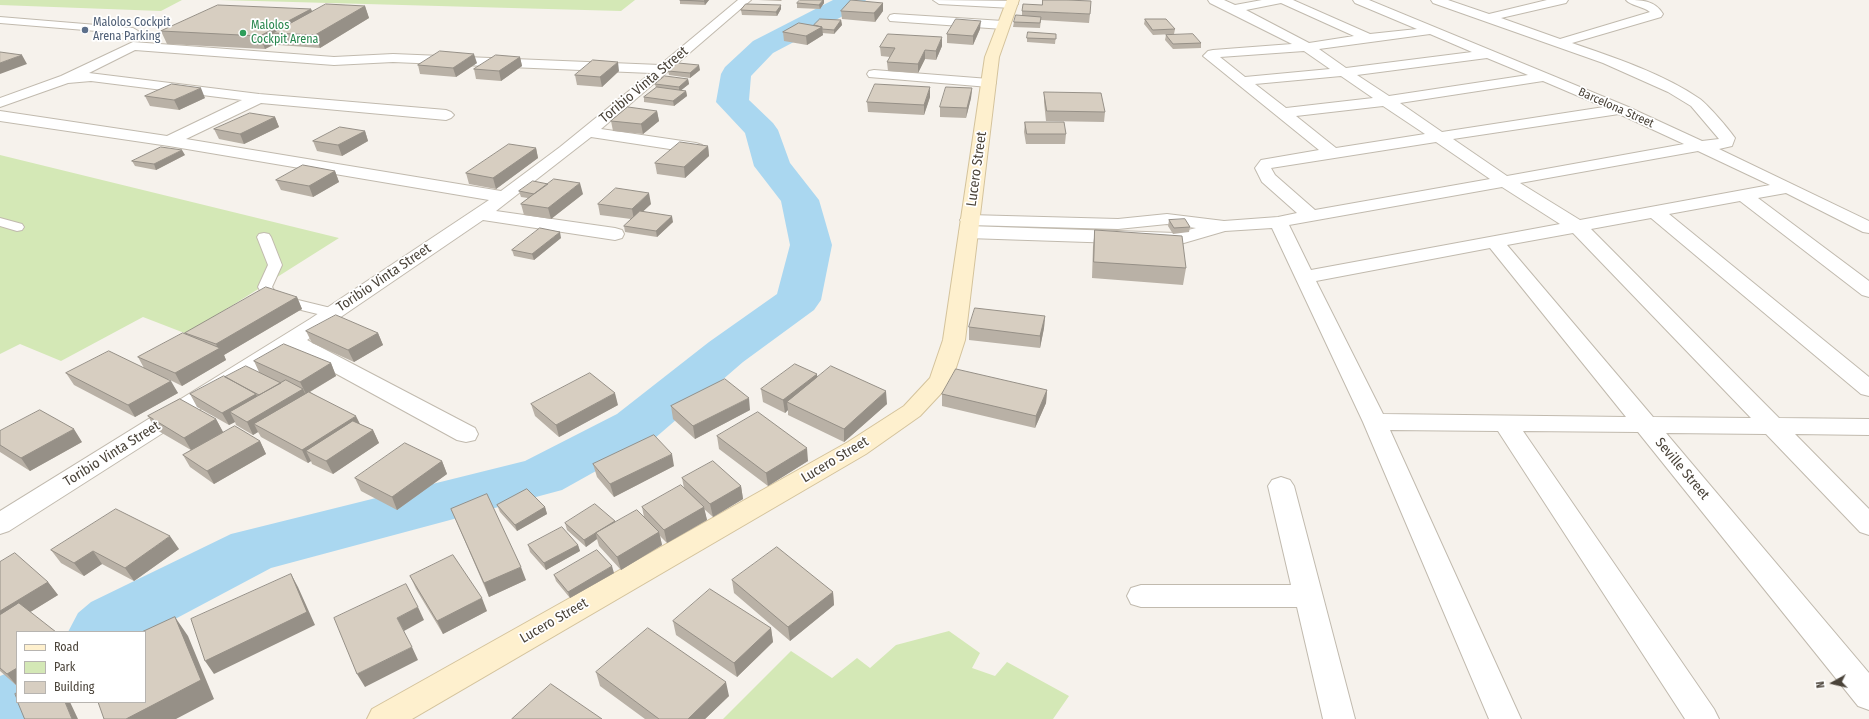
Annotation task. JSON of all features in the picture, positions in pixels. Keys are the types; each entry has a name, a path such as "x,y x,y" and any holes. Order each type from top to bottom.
{"street":[{"name":"Toribio Vinta Street","path":"0,524 292,341 504,197 588,132 745,0"},
{"path":"939,0 1012,2"},
{"path":"1214,0 1306,47 1504,181 1578,226 1869,525"},
{"path":"1234,9 1280,0"},
{"path":"1283,0 1368,38"},
{"name":"Barcelona Street","path":"1359,0 1429,31 1621,109 1788,187 1869,228"},
{"path":"969,226 1147,230 1177,239 1224,226 1278,222 1700,146 1726,143 1727,138 1696,103 1673,89 1608,60 1437,0"},
{"path":"1487,18 1562,0"},
{"path":"1559,43 1657,14 1656,10 1649,6 1632,0"},
{"name":"Lucero Street","path":"383,719 857,448 912,411 941,380 954,340 992,57 1012,2"},
{"path":"894,18 1003,25"},
{"path":"1333,153 1210,56 1213,54 1306,47 1429,31"},
{"path":"0,103 66,79 133,46 334,61 392,58 662,69"},
{"path":"1243,81 1344,72 1488,54"},
{"path":"874,74 989,83"},
{"path":"66,79 91,77 259,98 446,115"},
{"path":"1284,113 1386,101 1545,77"},
{"path":"169,141 259,98"},
{"path":"1311,216 1268,178 1263,168 1268,163 1621,109"},
{"path":"0,116 169,141 504,197"},
{"path":"588,132 696,148"},
{"path":"1305,277 1788,187"},
{"path":"1744,196 1869,291"},
{"path":"1654,212 1869,389"},
{"path":"479,214 615,234"},
{"path":"1278,222 1375,422 1505,719"},
{"name":"Seville Street","path":"1495,242 1869,696"},
{"path":"292,341 466,434"},
{"path":"1375,422 1869,427"},
{"path":"1505,423 1703,719"},
{"path":"1281,486 1339,719"},
{"path":"1141,596 1308,596"}],"lane":[{"path":"0,20 134,31"},
{"path":"0,222 17,227"},
{"path":"264,237 275,265 265,287 270,296 294,304 334,313"}],"green space":[{"path":"0,0 182,0 161,11 0,5"},
{"path":"220,0 635,0 621,11"},
{"path":"0,155 339,238 187,334 143,317 61,361 20,344 0,354"},
{"path":"949,631 980,653 972,668 995,676 1007,662 1069,696 1053,719 723,719 791,651 832,678 857,658 870,668 896,645"}],"building":[{"path":"680,0 705,0 704,1"},
{"path":"800,0 823,0 819,5 797,3"},
{"path":"851,0 883,3 874,13 841,11"},
{"path":"1043,0 1091,1 1090,14 1022,11 1023,4 1042,5"},
{"path":"326,4 365,6 315,35 273,33"},
{"path":"746,4 781,5 776,12 741,10"},
{"path":"218,5 311,9 260,36 161,31"},
{"path":"1016,15 1041,17 1040,23 1014,22"},
{"path":"820,19 841,20 834,30 822,29 822,27 814,25"},
{"path":"956,19 981,21 973,36 947,34"},
{"path":"1145,19 1166,19 1175,29 1153,30"},
{"path":"799,23 822,27 806,36 783,32"},
{"path":"1028,32 1056,34 1056,39 1027,38"},
{"path":"888,34 942,37 936,51 925,50 918,64 887,62 895,48 880,47"},
{"path":"1193,34 1201,43 1173,44 1166,35"},
{"path":"440,51 474,54 453,68 418,65"},
{"path":"0,52 22,55 0,63"},
{"path":"496,55 520,57 499,71 474,69"},
{"path":"593,60 618,62 600,77 575,75"},
{"path":"678,63 699,65 690,73 668,71"},
{"path":"665,76 688,79 679,87 655,84"},
{"path":"172,84 201,88 174,100 145,96"},
{"path":"875,84 930,87 924,105 867,102"},
{"path":"657,87 686,91 673,101 644,97"},
{"path":"946,87 972,88 967,108 940,107"},
{"path":"1044,92 1101,93 1105,112 1047,111"},
{"path":"628,107 657,111 641,124 611,121"},
{"path":"250,113 275,117 240,134 214,129"},
{"path":"1025,122 1064,122 1066,134 1027,134"},
{"path":"340,127 365,131 338,145 313,141"},
{"path":"680,142 708,146 684,167 655,163"},
{"path":"509,144 536,148 493,178 466,173"},
{"path":"161,147 182,150 154,164 132,161"},
{"path":"303,165 335,171 309,186 276,180"},
{"path":"554,179 580,183 548,208 521,204"},
{"path":"533,181 548,184 534,194 519,191"},
{"path":"616,188 649,193 632,209 598,204"},
{"path":"640,211 672,216 656,231 624,226"},
{"path":"1185,219 1190,227 1174,228 1169,220"},
{"path":"540,228 560,232 532,254 512,250"},
{"path":"1095,230 1182,236 1186,268 1094,262"},
{"path":"266,287 297,297 216,344 185,333"},
{"path":"975,308 1045,316 1040,336 969,327"},
{"path":"336,315 378,333 348,350 306,331"},
{"path":"183,333 220,348 175,373 138,357"},
{"path":"284,344 331,363 300,382 254,361"},
{"path":"109,351 171,381 128,405 66,373"},
{"path":"795,364 817,374 783,400 761,389"},
{"path":"246,366 281,383 259,395 225,377"},
{"path":"831,366 886,391 844,429 787,402"},
{"path":"956,369 1047,390 1036,416 942,394"},
{"path":"590,373 615,393 556,425 531,404"},
{"path":"224,376 256,394 222,413 190,394"},
{"path":"725,379 749,398 693,426 671,406"},
{"path":"286,380 303,389 247,422 230,412"},
{"path":"309,392 356,416 302,450 254,424"},
{"path":"180,399 216,419 184,438 148,416"},
{"path":"40,410 74,429 21,458 0,445 0,431"},
{"path":"758,412 807,448 766,473 717,436"},
{"path":"353,421 373,430 326,461 306,451"},
{"path":"235,426 260,441 207,471 183,455"},
{"path":"654,435 672,454 610,484 593,464"},
{"path":"405,443 442,461 392,497 355,478"},
{"path":"713,461 741,486 710,504 682,478"},
{"path":"681,485 704,507 664,530 642,507"},
{"path":"527,489 545,507 515,525 497,505"},
{"path":"487,494 521,567 484,583 451,509"},
{"path":"595,504 615,521 584,540 565,523"},
{"path":"116,509 170,536 125,568 93,551 74,563 51,550"},
{"path":"637,510 659,532 617,557 596,533"},
{"path":"562,527 578,545 544,563 528,545"},
{"path":"777,547 833,592 788,627 732,580"},
{"path":"597,550 612,566 568,592 554,575"},
{"path":"15,553 48,582 0,611 0,562"},
{"path":"453,555 482,598 437,621 410,576"},
{"path":"291,574 307,612 205,661 191,619"},
{"path":"406,584 418,607 397,618 412,647 357,674 334,618"},
{"path":"710,589 771,628 734,663 673,621"},
{"path":"19,603 55,631 16,631 16,669 7,674 0,668 0,615"},
{"path":"175,617 201,680 126,719 104,719 98,703 146,703 146,631 144,631"},
{"path":"648,628 726,682 688,719 659,719 596,672"},
{"path":"551,684 602,719 512,719"},
{"path":"18,703 65,703 72,719 25,719"}],"waterway":[{"path":"102,631 114,621 253,550 542,476 636,426 726,352 798,300 811,245 800,200 772,166 761,130 732,102 736,74 763,47 853,0"},
{"path":"0,714 16,701"}],"place":[{"name":"Malolos Cockpit Arena Parking","path":"85,30"},
{"name":"Malolos Cockpit Arena","path":"243,33"}]}
